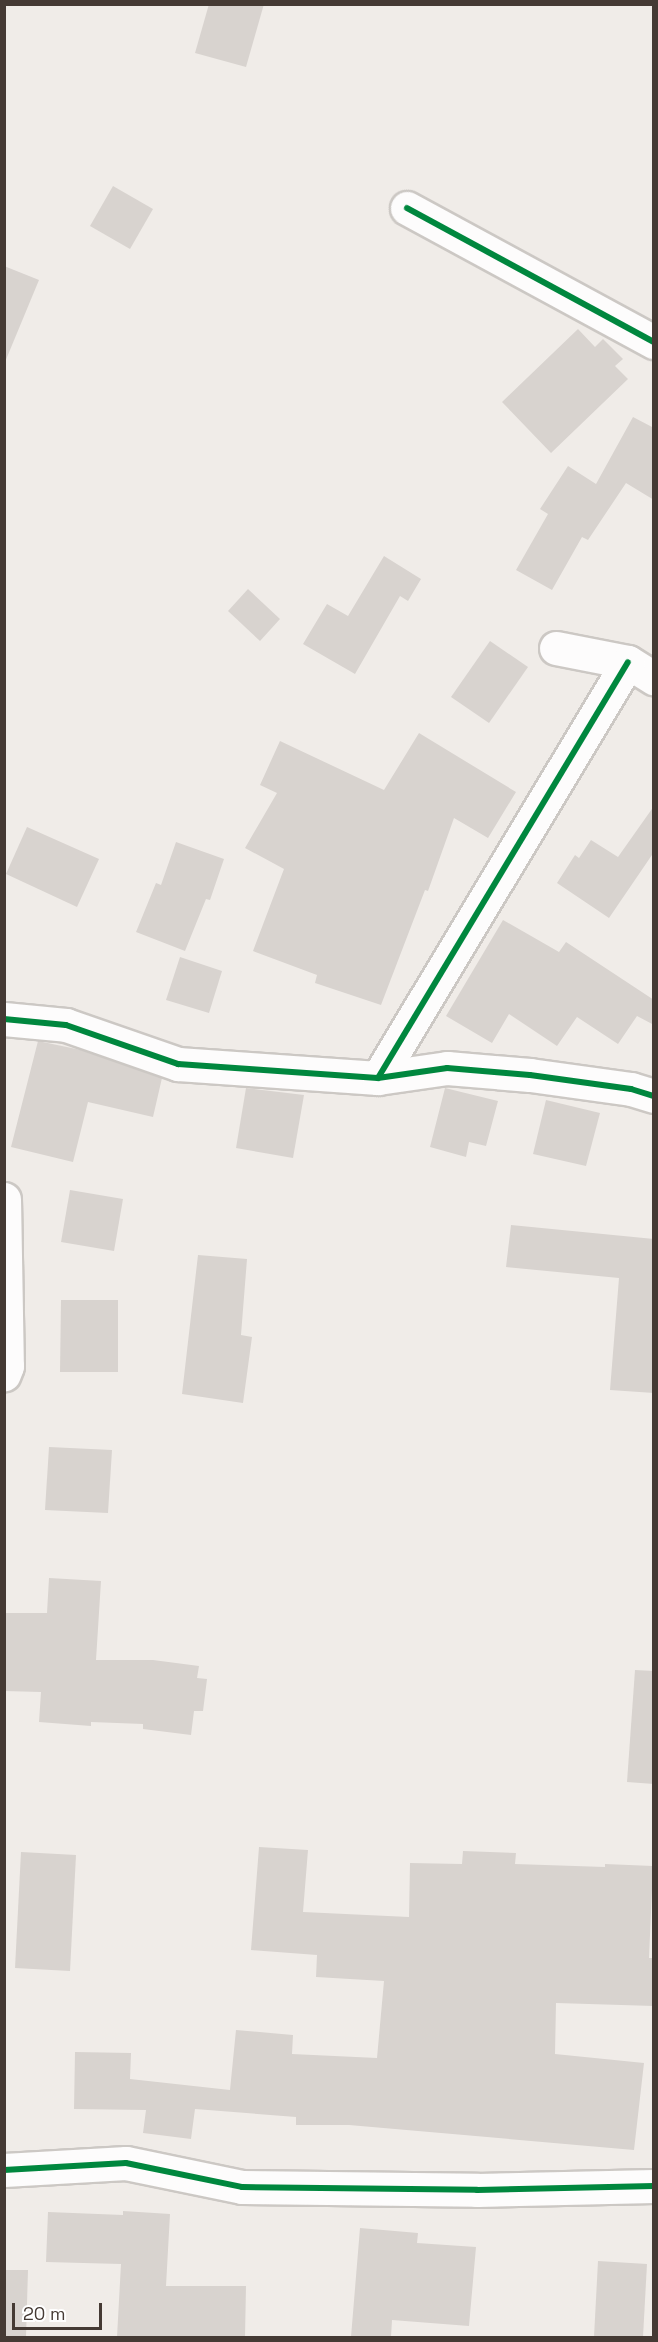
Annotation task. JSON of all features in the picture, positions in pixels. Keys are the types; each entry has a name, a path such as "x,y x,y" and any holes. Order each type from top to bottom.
{"street":[{"path":"407,207 654,342"},
{"path":"378,1078 641,670 556,648"},
{"path":"4,1019 66,1025 178,1064 378,1078 447,1068 530,1075 631,1089 654,1096"},
{"path":"4,1199 7,1366 4,1374"},
{"path":"4,2170 126,2163 242,2187 477,2190 654,2186"}],"building":[{"path":"209,4 264,4 246,67 195,53"},
{"path":"113,186 153,209 130,249 90,226"},
{"path":"4,266 39,280 5,362 4,362"},
{"path":"578,329 595,347 603,339 623,359 615,366 628,379 551,453 502,402"},
{"path":"633,417 654,428 654,500 626,483 588,540 582,537 552,590 516,570 548,514 540,509 568,466 596,484"},
{"path":"384,556 421,579 408,601 400,596 355,674 303,644 327,604 348,616"},
{"path":"248,589 280,619 260,641 228,611"},
{"path":"490,641 528,667 489,723 451,697"},
{"path":"419,733 516,792 488,838 454,818 428,891 425,890 381,1005 315,983 317,975 253,951 284,869 245,848 277,793 260,785 280,741 384,790"},
{"path":"654,806 654,852 609,918 557,883 575,855 579,858 591,840 618,857"},
{"path":"27,827 99,859 77,907 6,874"},
{"path":"176,842 224,859 210,900 206,899 185,951 136,932 156,883 161,885"},
{"path":"503,920 559,952 566,942 654,1000 654,1025 637,1016 618,1044 577,1017 557,1046 509,1014 492,1043 446,1016"},
{"path":"180,957 222,971 209,1013 166,1000"},
{"path":"38,1041 81,1050 162,1078 153,1117 88,1102 73,1162 11,1147"},
{"path":"246,1088 304,1095 293,1158 236,1148"},
{"path":"445,1088 498,1101 486,1146 469,1142 466,1157 430,1147"},
{"path":"546,1100 600,1113 586,1166 533,1154"},
{"path":"70,1190 123,1199 114,1251 61,1242"},
{"path":"511,1225 654,1239 654,1393 610,1390 619,1278 506,1267"},
{"path":"198,1255 247,1259 241,1335 252,1337 243,1403 182,1394"},
{"path":"61,1300 118,1300 118,1372 60,1372"},
{"path":"49,1447 112,1450 108,1513 45,1510"},
{"path":"49,1578 101,1581 96,1660 153,1660 199,1666 197,1678 207,1679 203,1711 194,1711 191,1735 143,1729 143,1724 91,1722 91,1726 39,1722 41,1692 4,1691 4,1613 47,1613"},
{"path":"635,1670 654,1671 654,1784 627,1782"},
{"path":"259,1847 308,1850 303,1912 409,1917 410,1863 462,1864 463,1851 516,1853 515,1864 653,1866 649,1958 654,1958 654,2006 556,2003 555,2054 644,2063 634,2150 349,2125 296,2125 296,2117 195,2109 191,2139 143,2133 146,2110 74,2109 75,2052 131,2053 130,2079 230,2090 236,2030 293,2035 292,2054 377,2058 384,1981 316,1977 317,1955 251,1950"},
{"path":"21,1852 76,1855 70,1971 15,1968"},
{"path":"123,2211 170,2214 166,2286 246,2286 245,2337 117,2337 121,2264 46,2262 48,2212 123,2215"},
{"path":"360,2228 418,2233 417,2243 476,2247 469,2326 392,2320 391,2337 351,2337"},
{"path":"598,2261 647,2264 643,2337 594,2337"},
{"path":"4,2270 28,2270 26,2337 4,2337"}],"cycle path":[{"path":"407,208 654,342"},
{"path":"378,1078 628,662"},
{"path":"4,1019 66,1025 178,1064 378,1078 447,1068 530,1075 631,1089 654,1096"},
{"path":"4,2170 126,2163 242,2187 477,2190 654,2186"}]}
